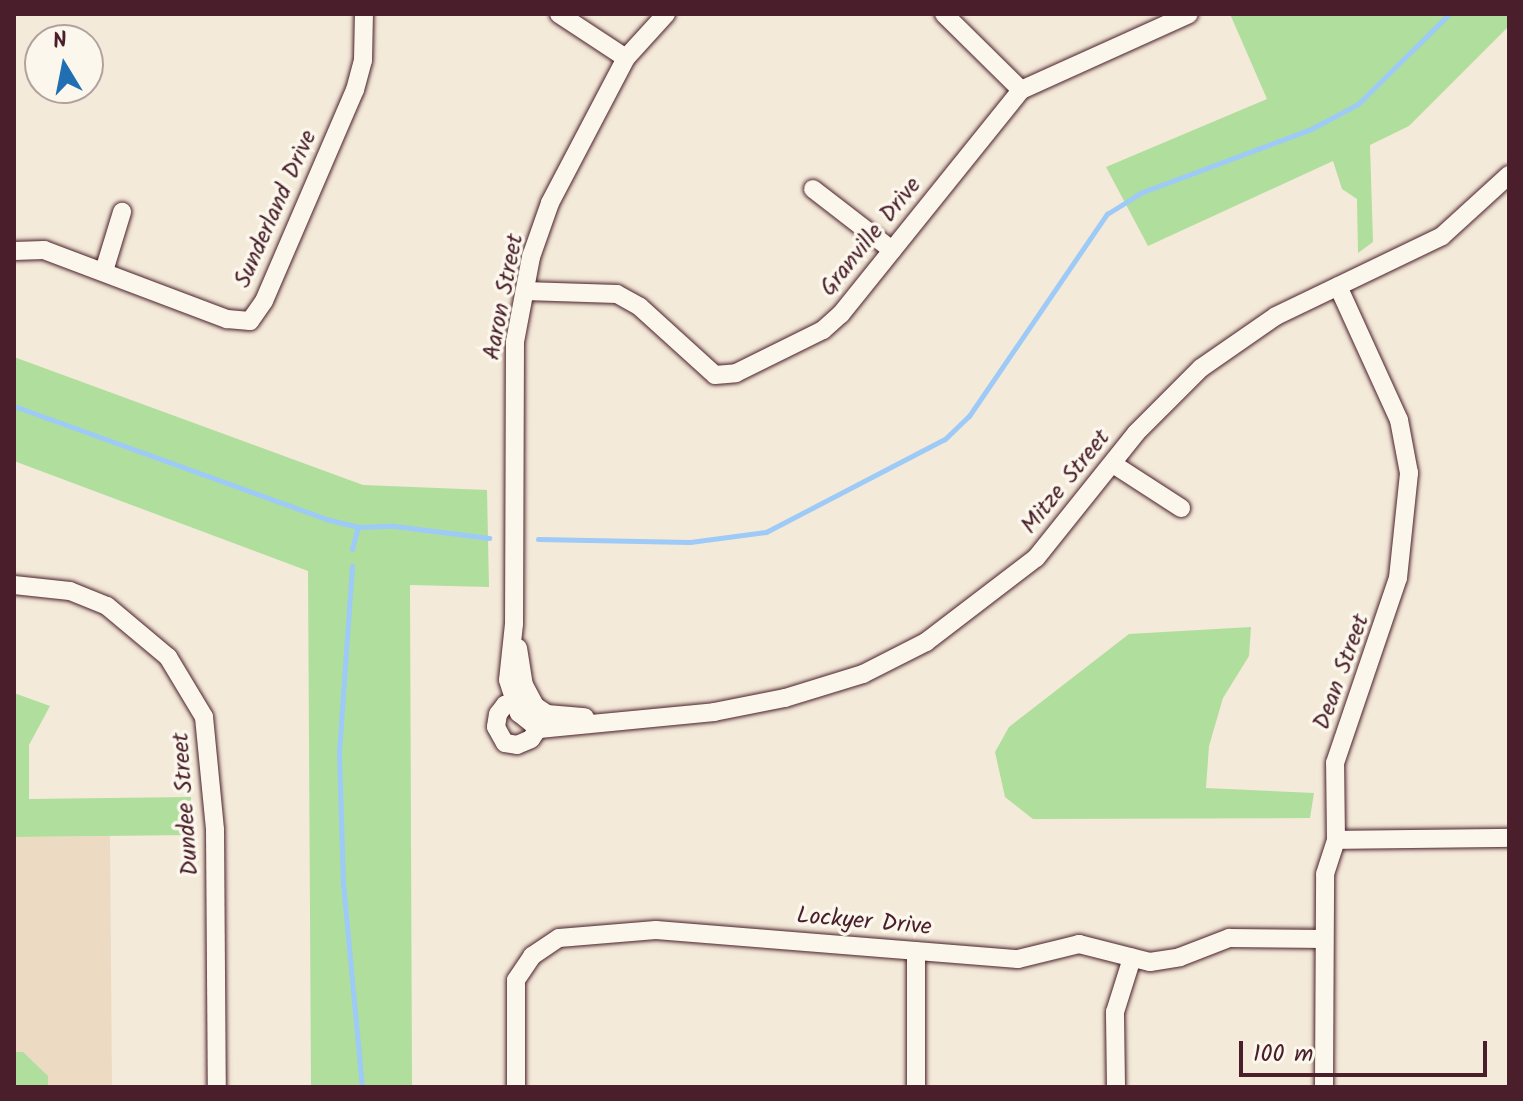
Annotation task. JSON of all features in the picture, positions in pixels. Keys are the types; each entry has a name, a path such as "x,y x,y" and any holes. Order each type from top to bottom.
{"street":[{"name":"Sunderland Drive","path":"14,251 44,250 227,319 250,321 264,301 355,90 363,60 364,14"},
{"path":"559,14 626,58"},
{"name":"Aaron Street","path":"530,710 514,624 513,394 525,291 550,203 626,58 666,14"},
{"path":"944,14 1021,90"},
{"name":"Granville Drive","path":"525,291 617,294 640,307 715,375 736,373 823,330 1021,90 1189,14"},
{"name":"Mitze Street","path":"530,710 615,719 714,712 785,698 863,674 926,642 1036,558 1167,398 1201,368 1276,316 1442,236 1509,175"},
{"path":"813,189 892,250"},
{"path":"104,271 122,212"},
{"name":"Dean Street","path":"1324,1087 1325,874 1336,840 1335,763 1398,578 1409,473 1399,420 1338,286"},
{"path":"1113,464 1181,508"},
{"name":"Dundee Street","path":"14,585 70,591 107,606 168,657 204,717 215,830 217,1087"},
{"path":"1336,840 1509,838"},
{"name":"Lockyer Drive","path":"516,1087 516,980 532,956 559,938 656,930 1018,959 1079,944 1132,958 1166,961 1229,938 1324,939"},
{"path":"916,951 916,1087"},
{"path":"1116,1087 1115,1012 1132,958"}],"shaded area":[{"path":"110,836 112,1087 14,1087 14,837"}],"green space":[{"path":"1230,14 1509,14 1509,26 1409,126 1370,145 1373,242 1358,253 1357,199 1342,189 1333,161 1148,246 1106,167 1267,99"},
{"path":"14,357 363,485 487,490 489,587 410,585 412,1087 311,1087 308,571 14,461"},
{"path":"1251,627 1249,656 1223,698 1209,746 1206,788 1314,793 1310,818 1033,819 1005,797 995,752 1009,727 1129,634"},
{"path":"14,693 50,706 29,745 29,799 191,797 191,835 14,837"},
{"path":"14,1052 23,1052 48,1076 48,1087 14,1087"}],"waterway":[{"path":"538,539 690,542 766,532 945,439 969,416 1107,214 1140,193 1311,129 1358,104 1449,14"},
{"path":"14,406 326,519 358,527 394,526 489,538"},
{"path":"352,549 358,527"},
{"path":"352,566 339,752 343,883 362,1087"}]}
